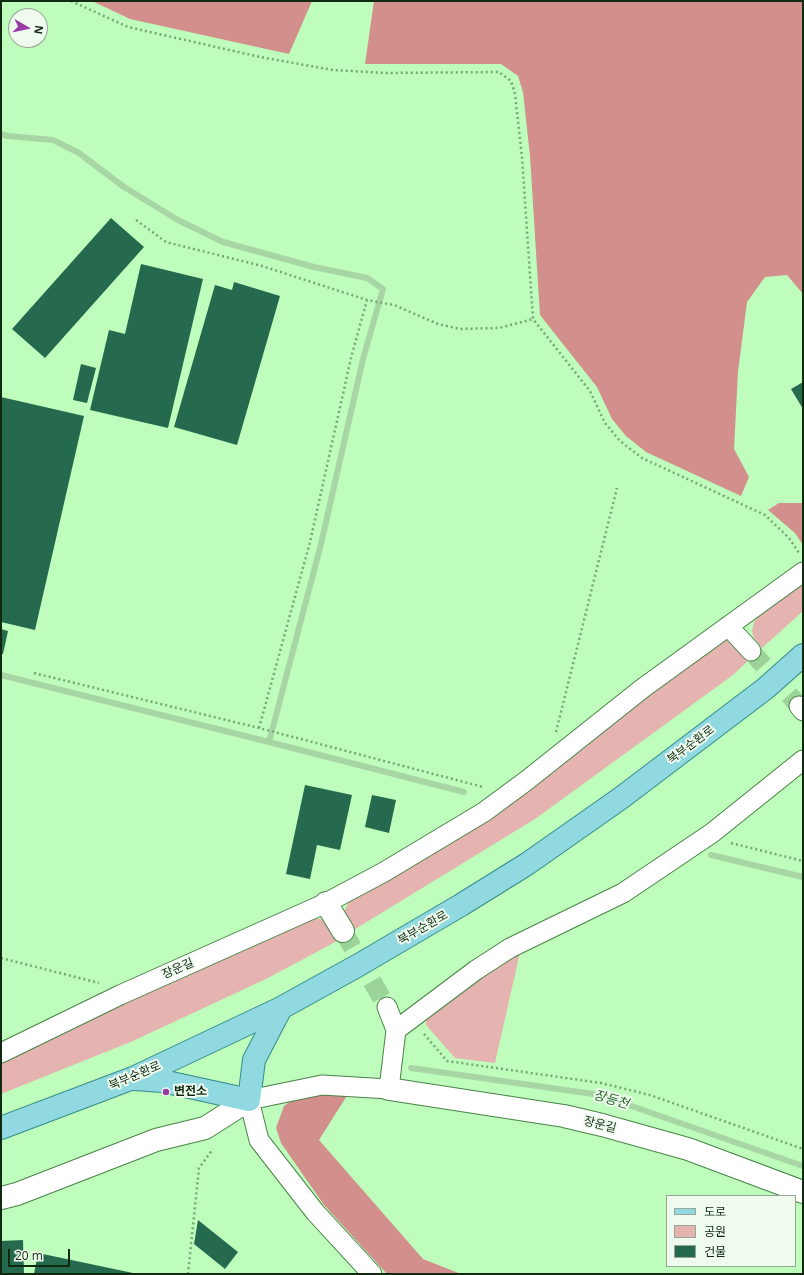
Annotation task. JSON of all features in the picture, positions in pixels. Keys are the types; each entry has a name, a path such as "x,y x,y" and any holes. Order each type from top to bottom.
{"main road":[{"name":"북부순환로","path":"1,1128 133,1078 281,1008 370,959 527,864 646,779 766,688 803,655"},
{"path":"133,1078 162,1081 249,1100 254,1060 281,1008"}],"street":[{"name":"장운길","path":"1,1053 120,995 326,903 384,872 484,812 643,688 803,572"},
{"path":"728,626 751,652"},
{"path":"396,1030 476,970 510,948 624,893 712,832 803,760"},
{"path":"326,903 342,931"},
{"path":"387,1008 396,1030 389,1089"},
{"name":"장운길","path":"1,1198 17,1194 156,1140 205,1128 249,1100 322,1085 389,1089 564,1116 688,1149 803,1192"},
{"path":"249,1100 259,1140 315,1212 372,1274"}],"path":[{"path":"71,1 128,27 260,57 333,70 386,73 499,72 511,81 515,94 522,157 533,318 590,391 605,423 620,441 642,458 764,516 789,538 803,559"},
{"path":"136,220 166,242 262,266 367,300 394,305 438,324 460,329 500,328 533,318"},
{"path":"260,728 310,542 351,358 367,300"},
{"path":"560,754 556,731 617,488"},
{"path":"34,673 282,733 509,794"},
{"path":"712,832 729,842 803,861"},
{"path":"1,958 109,986 120,995"},
{"path":"396,1030 420,1029 447,1061 601,1083 650,1095 803,1149"},
{"path":"188,1274 199,1168 217,1144"}],"green space":[{"path":"803,579 803,611 762,648 754,638 752,632 754,622 765,609"},
{"path":"727,640 742,644 752,657 733,675 535,819 352,931 344,912 352,895 716,642"},
{"path":"305,918 326,921 339,940 268,978 133,1041 1,1094 1,1063"},
{"path":"521,948 495,1063 455,1058 426,1025 426,1015"}],"shaded area":[{"path":"92,1 312,1 289,54 130,19"},
{"path":"374,1 803,1 803,294 787,275 765,277 747,302 738,372 734,449 749,477 741,496 646,452 626,436 612,419 597,387 540,315 530,156 523,92 518,76 501,64 365,64"},
{"path":"779,503 803,503 803,545 795,533 768,510"},
{"path":"320,1091 348,1094 319,1140 423,1259 461,1274 387,1274 324,1205 281,1143 276,1128 284,1106 296,1097"}],"building":[{"path":"111,218 144,247 45,358 12,329"},
{"path":"141,264 203,279 168,428 90,410 109,330 125,334"},
{"path":"234,282 280,296 237,445 174,427 215,285 232,290"},
{"path":"81,364 96,368 87,403 73,400"},
{"path":"803,382 803,409 791,389"},
{"path":"1,397 84,416 35,630 1,622"},
{"path":"1,629 8,631 3,654 1,654"},
{"path":"305,785 352,795 340,850 317,845 310,879 286,874"},
{"path":"372,795 396,800 389,833 365,827"},
{"path":"198,1220 238,1252 225,1269 194,1244"},
{"path":"23,1240 24,1274 1,1274 1,1241"},
{"path":"38,1253 133,1273 133,1274 34,1274"}],"waterway":[{"path":"1,134 53,140 79,153 124,187 178,220 223,242 314,267 367,278 383,289 363,359 321,544 269,742"},
{"path":"1,675 464,792"},
{"path":"711,855 803,877"},
{"name":"장등천","path":"411,1068 600,1095 803,1166"}],"tunnel":[{"path":"751,651 799,706"},
{"path":"343,931 387,1007"}],"place":[{"name":"변전소","path":"166,1092"}]}
